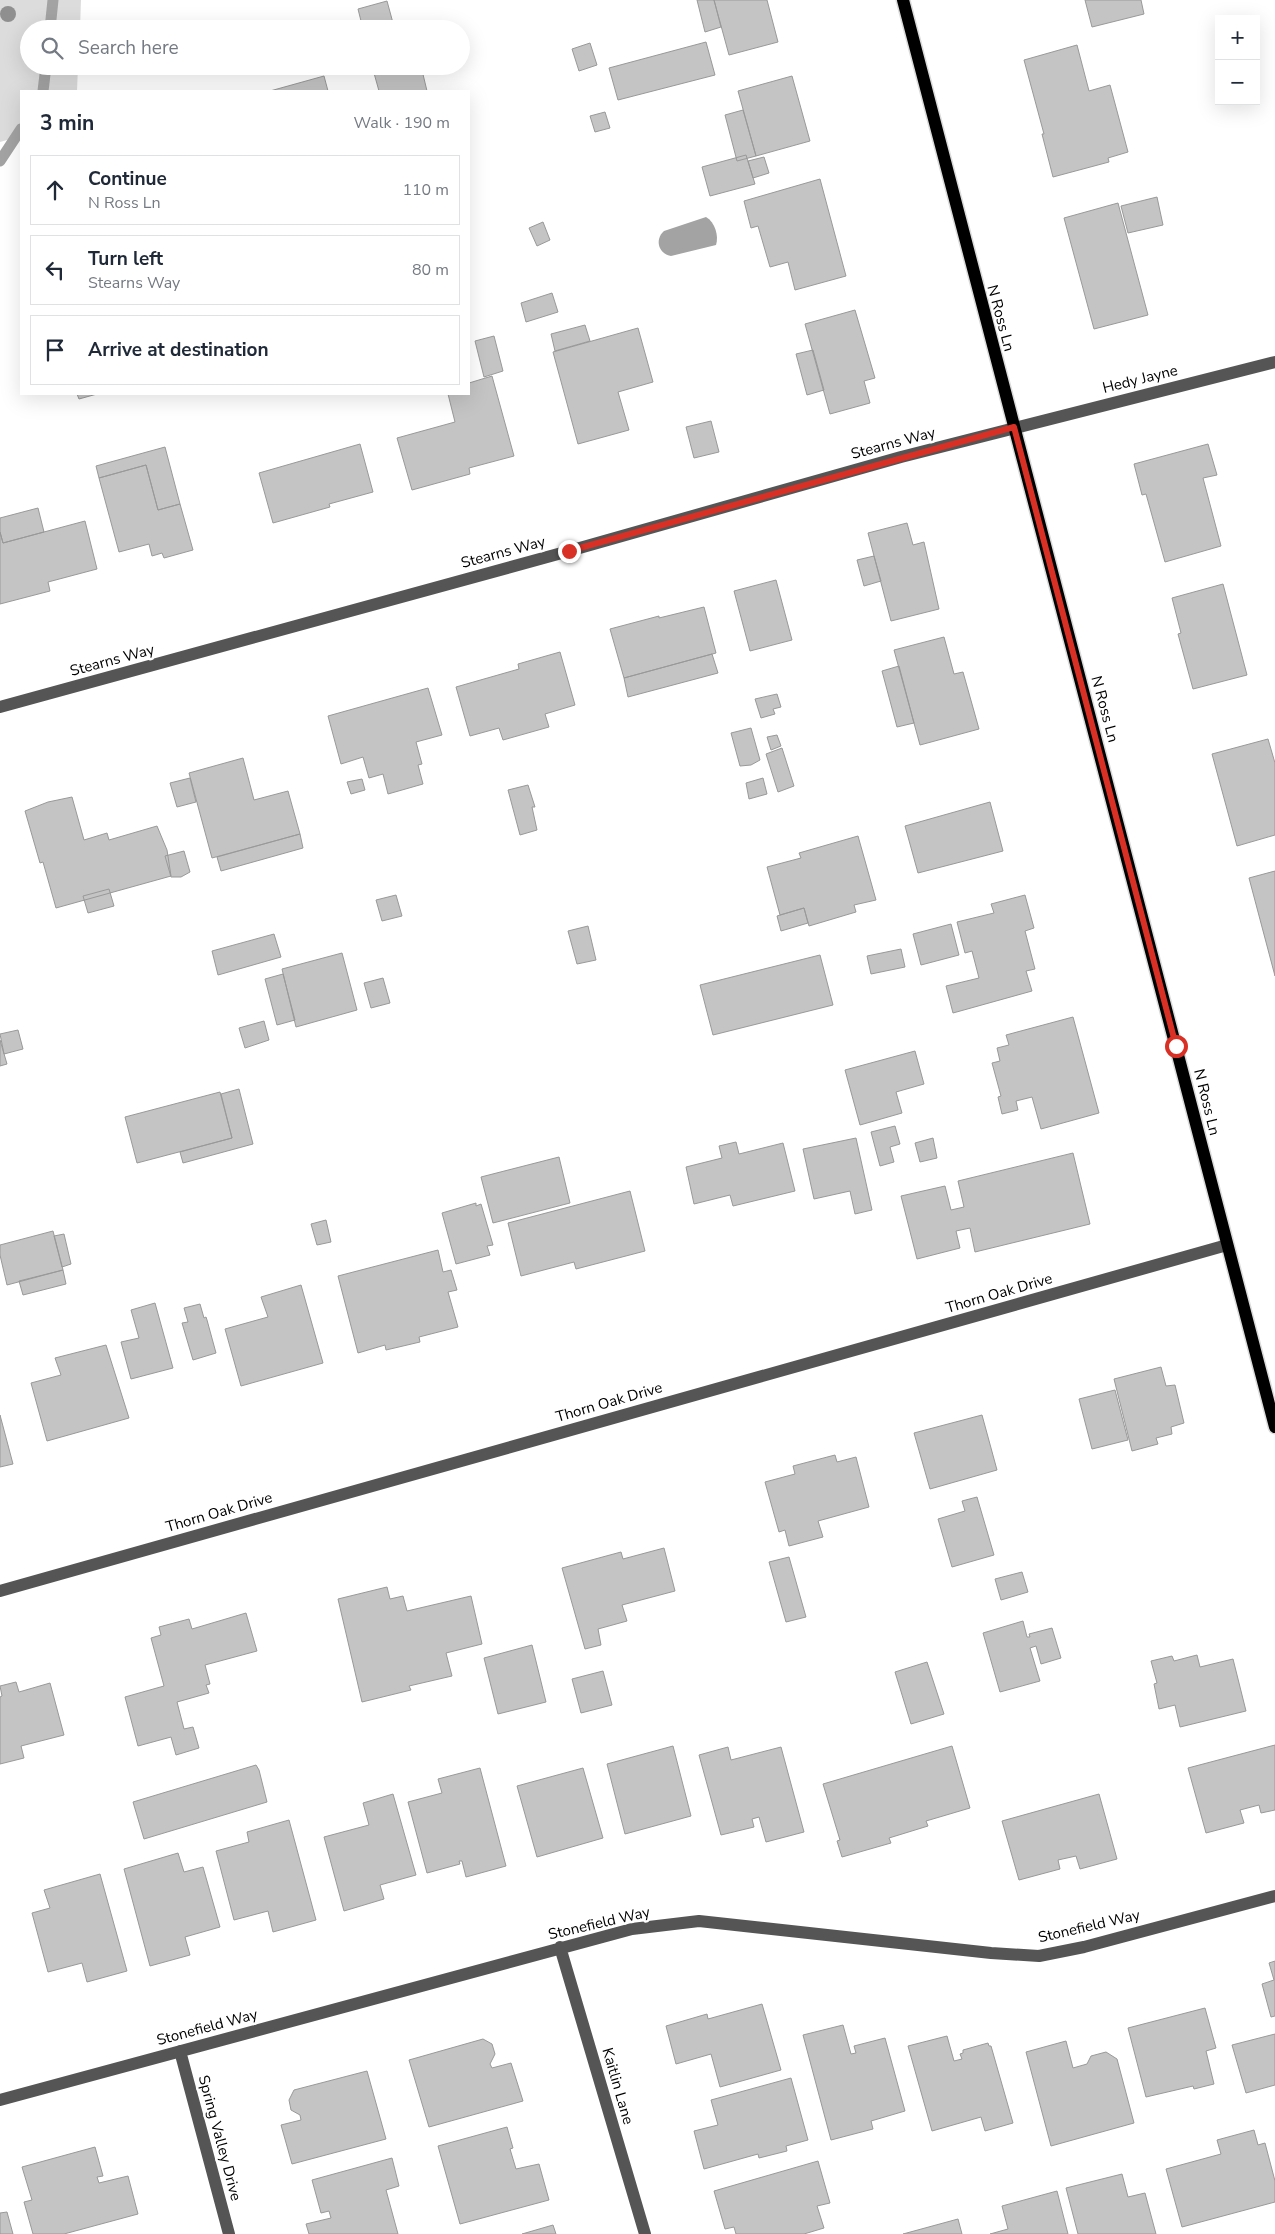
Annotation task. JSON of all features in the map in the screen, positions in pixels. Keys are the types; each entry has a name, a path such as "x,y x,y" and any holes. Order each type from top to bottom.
{"main road":[{"name":"N Ross Ln","path":"903,0 1275,1428"}],"street":[{"name":"Hedy Jayne","path":"1014,427 1275,362"},
{"name":"Stearns Way","path":"0,707 1014,427"},
{"name":"Thorn Oak Drive","path":"0,1591 1227,1245"},
{"name":"Stonefield Way","path":"0,2100 632,1930 699,1921 991,1953 1039,1956 1084,1947 1275,1896"},
{"name":"Kaitlin Lane","path":"560,1948 645,2234"},
{"name":"Spring Valley Drive","path":"180,2051 229,2234"}],"shaded area":[{"path":"0,0 81,0 80,20 20,20 20,75 78,75 77,90 20,90 20,136 0,142"},
{"path":"706,217 712,222 716,230 716,245 671,256 663,253 659,246 659,238 664,231"}],"building":[{"path":"697,0 714,0 721,27 705,32"},
{"path":"714,0 767,0 778,42 729,55"},
{"path":"1085,0 1141,0 1144,14 1092,27"},
{"path":"387,1 392,20 361,20 358,9"},
{"path":"706,42 715,75 618,100 609,68"},
{"path":"590,43 597,65 579,71 572,49"},
{"path":"1077,45 1089,91 1110,85 1128,152 1108,158 1109,162 1053,177 1042,134 1044,134 1024,60"},
{"path":"375,75 423,75 427,90 379,90"},
{"path":"324,76 328,90 274,90"},
{"path":"792,76 810,141 756,156 738,91"},
{"path":"743,110 756,156 737,161 725,115"},
{"path":"605,112 610,128 595,132 590,116"},
{"path":"746,155 755,184 710,196 702,167"},
{"path":"764,157 769,173 753,178 748,161"},
{"path":"820,179 846,276 795,290 788,262 770,267 758,226 751,228 744,201"},
{"path":"1157,197 1163,225 1128,233 1121,206"},
{"path":"1118,203 1148,315 1094,329 1064,218"},
{"path":"543,222 550,240 537,246 529,228"},
{"path":"552,293 558,312 526,322 521,303"},
{"path":"855,310 875,378 864,381 870,403 830,414 805,324"},
{"path":"585,325 590,341 555,351 551,334"},
{"path":"638,328 653,382 618,392 629,430 578,444 553,352"},
{"path":"494,336 503,371 484,377 475,341"},
{"path":"813,350 824,390 807,395 796,354"},
{"path":"492,376 514,456 469,468 470,474 412,490 397,438 455,422 448,395 470,395 470,383"},
{"path":"77,395 93,395 79,399"},
{"path":"711,421 719,452 694,458 686,427"},
{"path":"360,444 373,492 329,504 330,507 273,523 259,473"},
{"path":"1208,444 1217,475 1203,478 1221,546 1165,562 1146,494 1142,495 1134,464"},
{"path":"165,447 180,504 158,510 146,465 99,478 96,466"},
{"path":"146,465 158,510 180,504 193,550 164,558 162,553 152,556 149,544 119,552 99,478"},
{"path":"38,508 44,532 3,543 0,532 0,518"},
{"path":"85,521 97,569 48,582 50,591 0,604 0,532 3,543"},
{"path":"907,523 913,545 924,542 939,609 891,621 868,533"},
{"path":"874,556 881,581 864,586 857,560"},
{"path":"776,580 792,640 750,651 734,591"},
{"path":"1223,584 1247,675 1193,689 1178,634 1181,633 1172,598"},
{"path":"704,607 716,653 624,678 610,629"},
{"path":"944,637 954,674 963,672 979,729 920,745 894,650"},
{"path":"560,652 575,705 545,714 549,727 503,740 499,728 470,736 456,687 519,669 518,664"},
{"path":"712,654 718,673 628,697 624,678"},
{"path":"899,666 914,723 897,727 882,671"},
{"path":"428,688 442,735 416,742 422,764 418,765 423,784 388,794 383,774 369,778 363,757 341,764 328,716"},
{"path":"777,694 781,707 773,709 775,714 761,718 755,699"},
{"path":"751,728 760,760 751,765 740,766 731,733"},
{"path":"777,735 781,746 771,750 767,737"},
{"path":"1268,739 1275,763 1275,835 1237,846 1212,754"},
{"path":"782,748 794,786 778,792 766,754"},
{"path":"243,758 254,800 288,791 300,834 212,858 189,773"},
{"path":"190,778 196,802 177,807 170,783"},
{"path":"763,778 767,794 749,799 746,783"},
{"path":"362,779 365,790 351,794 347,782"},
{"path":"528,785 535,807 532,807 537,830 520,835 508,790"},
{"path":"72,797 84,840 107,833 109,840 157,826 167,850 171,876 56,908 43,862 40,863 25,811 48,802"},
{"path":"990,802 1003,851 918,873 905,826"},
{"path":"300,834 303,848 221,871 217,857"},
{"path":"858,836 876,900 854,905 856,912 809,926 804,908 780,915 767,867 801,858 799,853"},
{"path":"184,851 190,872 181,877 171,877 165,856"},
{"path":"1275,871 1275,976 1249,878"},
{"path":"109,889 114,906 88,913 83,896"},
{"path":"396,895 402,916 382,921 376,900"},
{"path":"1025,895 1034,928 1025,931 1035,969 1026,971 1032,991 953,1013 946,986 979,978 972,951 965,953 957,922 994,913 991,904"},
{"path":"804,908 808,923 781,931 777,916"},
{"path":"951,924 959,955 921,965 913,934"},
{"path":"588,926 596,960 577,964 568,931"},
{"path":"274,934 281,957 218,975 212,951"},
{"path":"901,949 905,967 871,974 867,956"},
{"path":"342,953 357,1010 296,1027 282,969"},
{"path":"820,955 833,1005 713,1035 700,985"},
{"path":"283,974 295,1020 277,1025 265,979"},
{"path":"383,978 390,1003 371,1008 364,983"},
{"path":"1073,1017 1099,1113 1041,1129 1032,1097 1016,1101 1018,1110 1002,1114 998,1097 1001,1096 992,1063 1000,1061 997,1048 1009,1045 1006,1035"},
{"path":"264,1021 269,1040 245,1048 239,1028"},
{"path":"18,1030 23,1049 4,1054 0,1034"},
{"path":"0,1040 7,1064 0,1066"},
{"path":"915,1051 924,1084 896,1092 902,1113 860,1125 845,1070"},
{"path":"239,1089 253,1144 183,1163 180,1152 232,1138 221,1094"},
{"path":"220,1092 232,1138 137,1163 125,1117"},
{"path":"895,1126 900,1144 890,1147 894,1162 880,1166 871,1132"},
{"path":"856,1138 872,1210 855,1214 850,1191 814,1199 803,1149"},
{"path":"933,1138 937,1158 920,1162 915,1143"},
{"path":"736,1142 739,1154 783,1143 795,1191 733,1206 730,1195 694,1204 686,1167 722,1158 719,1146"},
{"path":"1073,1153 1090,1224 975,1252 970,1228 956,1231 960,1248 917,1259 901,1196 945,1186 951,1210 964,1207 958,1181"},
{"path":"559,1157 570,1203 493,1223 481,1177"},
{"path":"630,1191 645,1251 576,1269 574,1262 521,1276 508,1223"},
{"path":"476,1203 476,1206 481,1204 493,1245 487,1246 490,1255 456,1264 442,1213"},
{"path":"326,1220 331,1242 317,1245 311,1224"},
{"path":"53,1231 63,1270 7,1285 0,1255 0,1245"},
{"path":"64,1234 71,1264 62,1267 54,1236"},
{"path":"438,1250 443,1272 451,1270 457,1290 448,1292 458,1327 419,1337 420,1342 386,1350 385,1345 358,1353 338,1276"},
{"path":"63,1270 66,1284 23,1295 19,1281"},
{"path":"301,1285 323,1363 241,1386 225,1329 268,1317 261,1297"},
{"path":"155,1303 173,1368 131,1379 121,1342 139,1338 131,1310"},
{"path":"200,1304 204,1318 206,1317 207,1320 216,1353 193,1360 182,1323 188,1322 184,1308"},
{"path":"106,1345 129,1418 47,1441 31,1383 61,1375 55,1358"},
{"path":"1161,1367 1166,1386 1175,1385 1184,1423 1171,1427 1172,1434 1156,1438 1158,1444 1132,1451 1114,1379"},
{"path":"1115,1390 1128,1440 1092,1449 1079,1399"},
{"path":"0,1415 13,1464 0,1467"},
{"path":"982,1415 997,1470 930,1489 914,1433"},
{"path":"835,1455 837,1462 856,1457 869,1507 818,1521 823,1537 789,1546 785,1530 779,1532 765,1482 795,1474 793,1466"},
{"path":"977,1497 994,1555 952,1567 938,1519 965,1511 962,1501"},
{"path":"664,1548 675,1591 622,1605 627,1621 598,1629 601,1645 585,1649 562,1568 621,1552 623,1559"},
{"path":"789,1557 806,1617 786,1622 769,1562"},
{"path":"1022,1572 1028,1592 1001,1600 995,1579"},
{"path":"387,1587 390,1599 403,1596 407,1611 471,1596 482,1644 446,1653 452,1676 409,1686 411,1690 362,1702 338,1599"},
{"path":"246,1613 257,1651 205,1665 210,1684 206,1685 209,1693 177,1702 184,1729 193,1727 199,1748 176,1755 171,1737 138,1746 125,1697 164,1686 151,1638 161,1635 159,1627 189,1619 192,1629"},
{"path":"1023,1621 1027,1637 1030,1637 1029,1634 1052,1628 1061,1658 1041,1664 1036,1646 1030,1648 1040,1681 1000,1692 983,1633"},
{"path":"532,1645 546,1702 498,1714 484,1658"},
{"path":"1197,1655 1200,1667 1233,1659 1246,1711 1180,1727 1175,1705 1159,1709 1154,1684 1157,1683 1151,1661 1172,1656 1174,1661"},
{"path":"927,1662 944,1714 911,1724 895,1672"},
{"path":"603,1671 612,1705 581,1713 572,1679"},
{"path":"16,1682 19,1692 50,1683 64,1735 21,1746 24,1758 0,1764 0,1697 2,1696 0,1686"},
{"path":"1275,1745 1275,1810 1261,1813 1259,1805 1240,1810 1244,1823 1206,1833 1188,1768"},
{"path":"673,1746 691,1816 625,1834 607,1764"},
{"path":"952,1746 970,1808 926,1821 928,1826 889,1838 891,1843 842,1857 837,1841 840,1840 823,1784"},
{"path":"728,1747 731,1760 781,1747 804,1832 766,1842 759,1817 752,1819 754,1827 721,1835 699,1755"},
{"path":"256,1765 267,1802 144,1839 133,1802"},
{"path":"480,1768 506,1866 466,1877 462,1861 459,1861 460,1864 427,1873 408,1802 442,1793 438,1779"},
{"path":"583,1768 603,1838 537,1857 517,1786"},
{"path":"393,1794 416,1875 380,1885 384,1899 344,1911 324,1837 369,1825 363,1803"},
{"path":"1099,1794 1117,1859 1080,1869 1076,1856 1058,1860 1060,1869 1019,1880 1002,1821"},
{"path":"289,1820 316,1920 273,1932 268,1911 234,1920 216,1851 249,1842 247,1832"},
{"path":"178,1853 184,1872 203,1867 220,1927 185,1937 190,1955 150,1966 124,1869"},
{"path":"100,1874 127,1971 87,1982 82,1963 48,1972 32,1913 50,1908 44,1890"},
{"path":"1275,1961 1275,2016 1271,2017 1262,1984 1274,1980 1269,1963"},
{"path":"762,2004 781,2070 720,2087 711,2054 676,2064 666,2026 707,2014 708,2019"},
{"path":"1205,2008 1216,2048 1206,2051 1214,2084 1194,2089 1193,2086 1146,2097 1128,2028"},
{"path":"843,2025 851,2054 856,2053 854,2046 885,2038 905,2111 871,2121 873,2129 831,2140 803,2035"},
{"path":"1275,2034 1275,2085 1246,2093 1232,2045"},
{"path":"947,2036 954,2061 962,2059 960,2054 963,2053 963,2050 988,2043 991,2046 1013,2123 985,2131 981,2117 932,2131 908,2046"},
{"path":"483,2039 492,2044 495,2054 490,2064 492,2068 511,2063 523,2101 429,2127 409,2060"},
{"path":"1066,2041 1073,2068 1087,2064 1091,2056 1106,2052 1117,2059 1134,2123 1051,2146 1026,2052"},
{"path":"367,2071 386,2139 292,2164 281,2125 301,2120 300,2115 291,2110 289,2100 294,2090"},
{"path":"791,2078 808,2140 786,2146 787,2151 759,2158 758,2154 704,2169 694,2131 718,2125 711,2100"},
{"path":"507,2127 513,2148 510,2149 516,2169 539,2164 549,2200 460,2224 438,2146"},
{"path":"1254,2130 1258,2145 1265,2143 1275,2181 1275,2202 1182,2227 1166,2169 1221,2154 1217,2140"},
{"path":"95,2147 103,2176 97,2177 99,2183 128,2176 138,2214 64,2234 33,2234 24,2202 32,2200 22,2167"},
{"path":"392,2158 399,2186 386,2190 398,2234 309,2234 306,2224 331,2218 329,2211 321,2213 312,2180"},
{"path":"818,2161 830,2203 817,2206 824,2228 804,2234 736,2234 734,2227 725,2229 714,2191"},
{"path":"1122,2174 1128,2197 1145,2193 1156,2234 1078,2234 1066,2188"},
{"path":"1057,2191 1068,2234 990,2234 1008,2229 1002,2206"},
{"path":"7,2212 13,2234 0,2234 0,2213"},
{"path":"958,2219 962,2234 903,2234"},
{"path":"553,2225 556,2234 522,2234"}],"waterway":[{"path":"51,20 53,0"},
{"path":"43,90 45,75"},
{"path":"0,161 20,131"}],"route":[{"path":"569,551 1014,427 1176,1046"}]}
